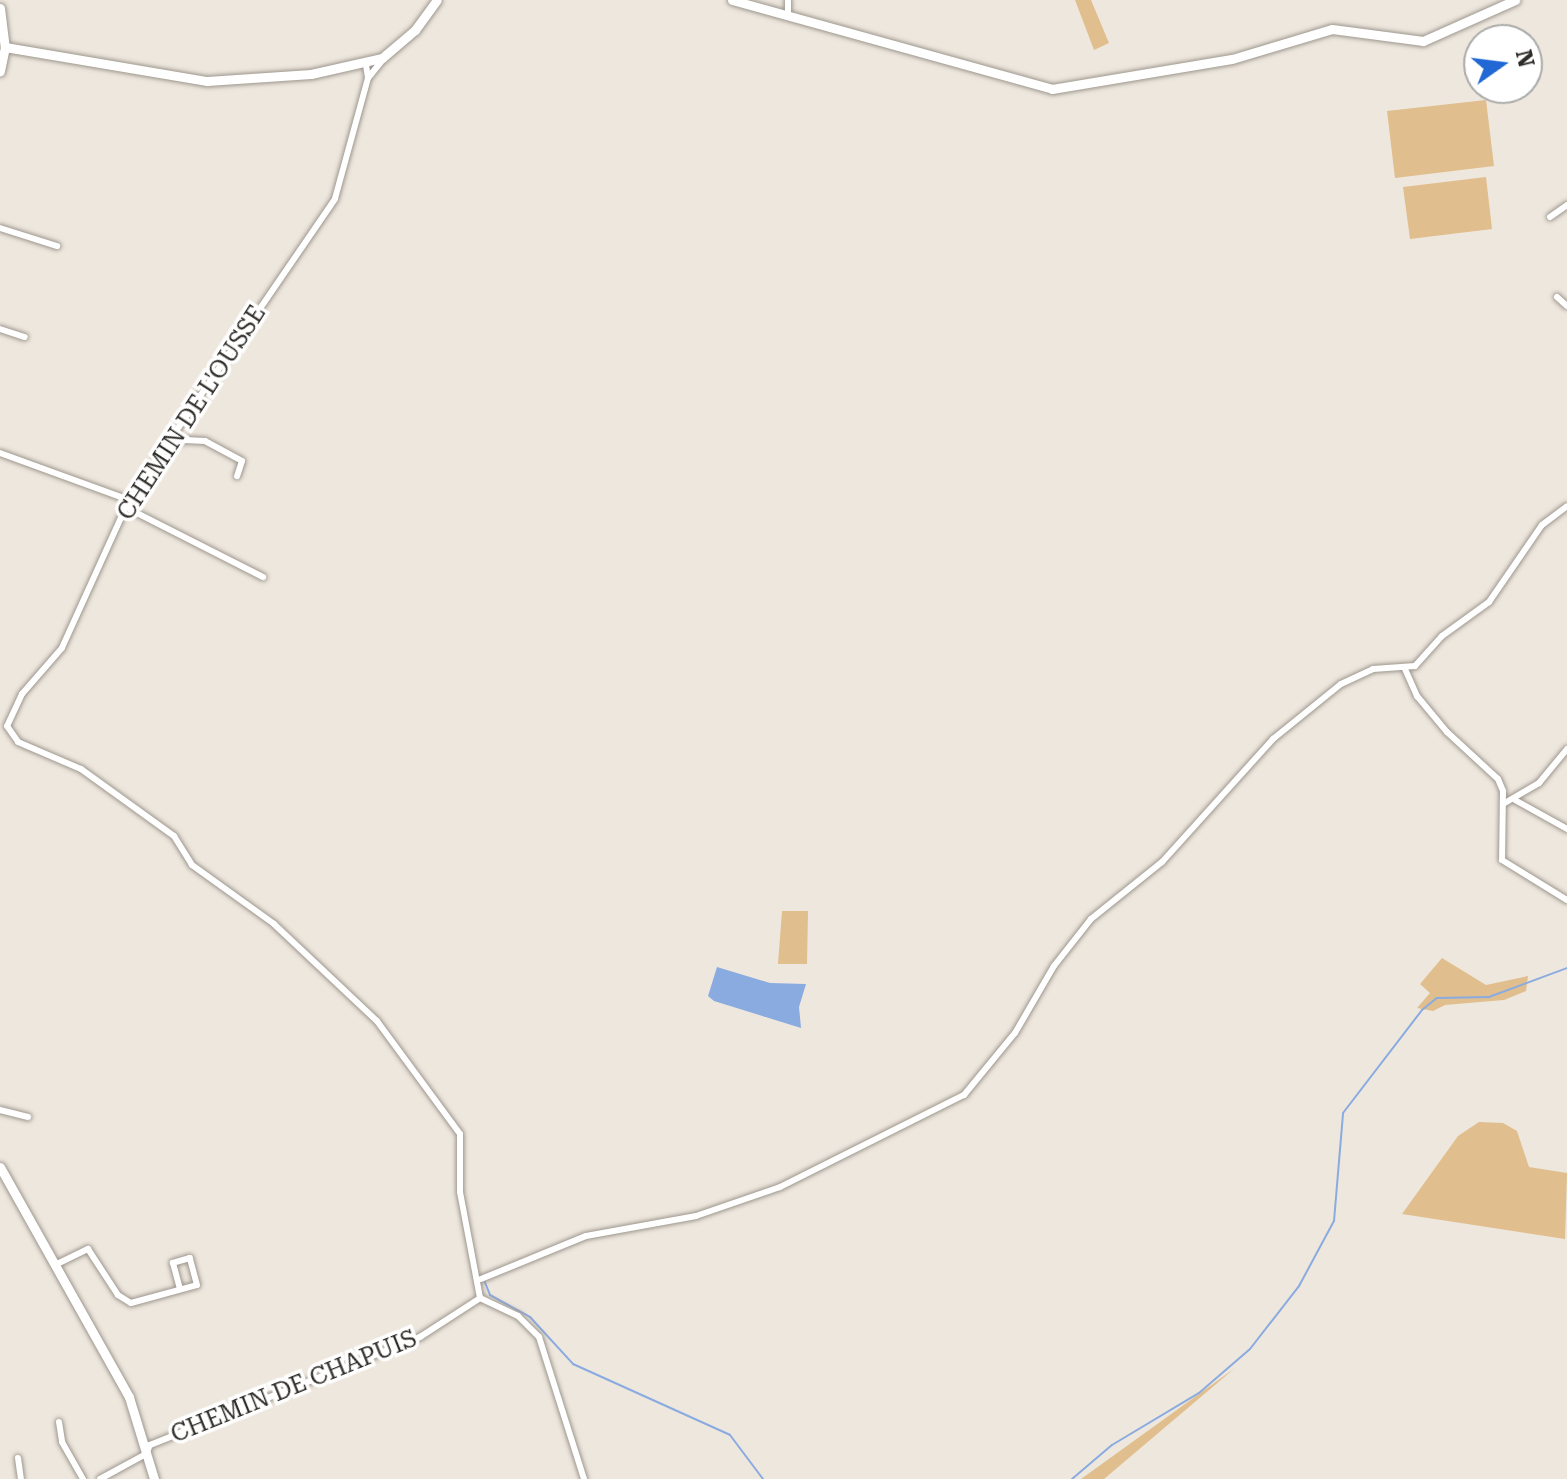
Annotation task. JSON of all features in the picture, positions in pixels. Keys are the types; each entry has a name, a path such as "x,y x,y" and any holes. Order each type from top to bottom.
{"street":[{"path":"5,47 207,81 366,65 386,56 437,0"},
{"path":"732,0 1033,88 1232,59 1332,29 1423,41 1515,0"},
{"path":"788,0 788,15"},
{"path":"0,8 5,47 0,71"},
{"name":"CHEMIN DE L'OUSSE","path":"368,78 386,56"},
{"name":"CHEMIN DE L'OUSSE","path":"366,65 368,78 335,199 127,504 62,648 22,694 7,726 18,742 81,769 174,836 192,865 274,924 377,1021 460,1134 460,1192 481,1279 480,1298"},
{"path":"1550,217 1567,205"},
{"path":"0,228 57,246"},
{"path":"1557,297 1567,306"},
{"path":"0,329 25,337"},
{"path":"164,449 185,440 205,441 242,461 237,476"},
{"path":"0,453 127,504 263,577"},
{"path":"481,1279 586,1236 696,1216 780,1187 950,1105 982,1079 1091,919 1162,862 1273,739 1341,684 1373,669 1405,669 1489,602 1542,525 1567,506"},
{"path":"1405,669 1410,685 1437,720 1498,779 1503,804 1502,860 1567,900"},
{"path":"1503,804 1515,800 1539,783 1567,749"},
{"path":"1515,800 1567,829"},
{"path":"0,1110 28,1117"},
{"path":"0,1167 129,1397 148,1448 154,1479"},
{"path":"55,1265 88,1249 118,1295 131,1303 197,1285 190,1258 173,1263 180,1289"},
{"path":"480,1298 518,1316 539,1337 584,1479"},
{"name":"CHEMIN DE CHAPUIS","path":"100,1479 148,1448 420,1337 480,1298"},
{"path":"59,1422 62,1442 83,1479"},
{"path":"18,1458 21,1479"}],"shaded area":[{"path":"1075,0 1091,0 1109,43 1094,50"},
{"path":"1463,103 1486,104 1494,166 1395,178 1387,111"},
{"path":"1486,177 1492,229 1410,239 1403,187"},
{"path":"782,911 808,911 807,964 778,964"},
{"path":"1442,958 1486,985 1528,976 1526,991 1504,1000 1445,1005 1433,1011 1417,1008 1430,993 1420,984"},
{"path":"1479,1122 1503,1123 1517,1131 1529,1167 1567,1173 1565,1239 1402,1214 1458,1136"},
{"path":"1235,1368 1104,1479 1081,1479"}],"water":[{"path":"717,967 770,983 806,984 799,1007 801,1028 714,1001 708,996"}],"waterway":[{"path":"1072,1479 1112,1445 1199,1393 1250,1349 1299,1286 1334,1221 1343,1113 1422,1010 1437,998 1489,997 1567,968"},
{"path":"484,1280 490,1295 530,1317 573,1364 730,1435 763,1479"}]}
